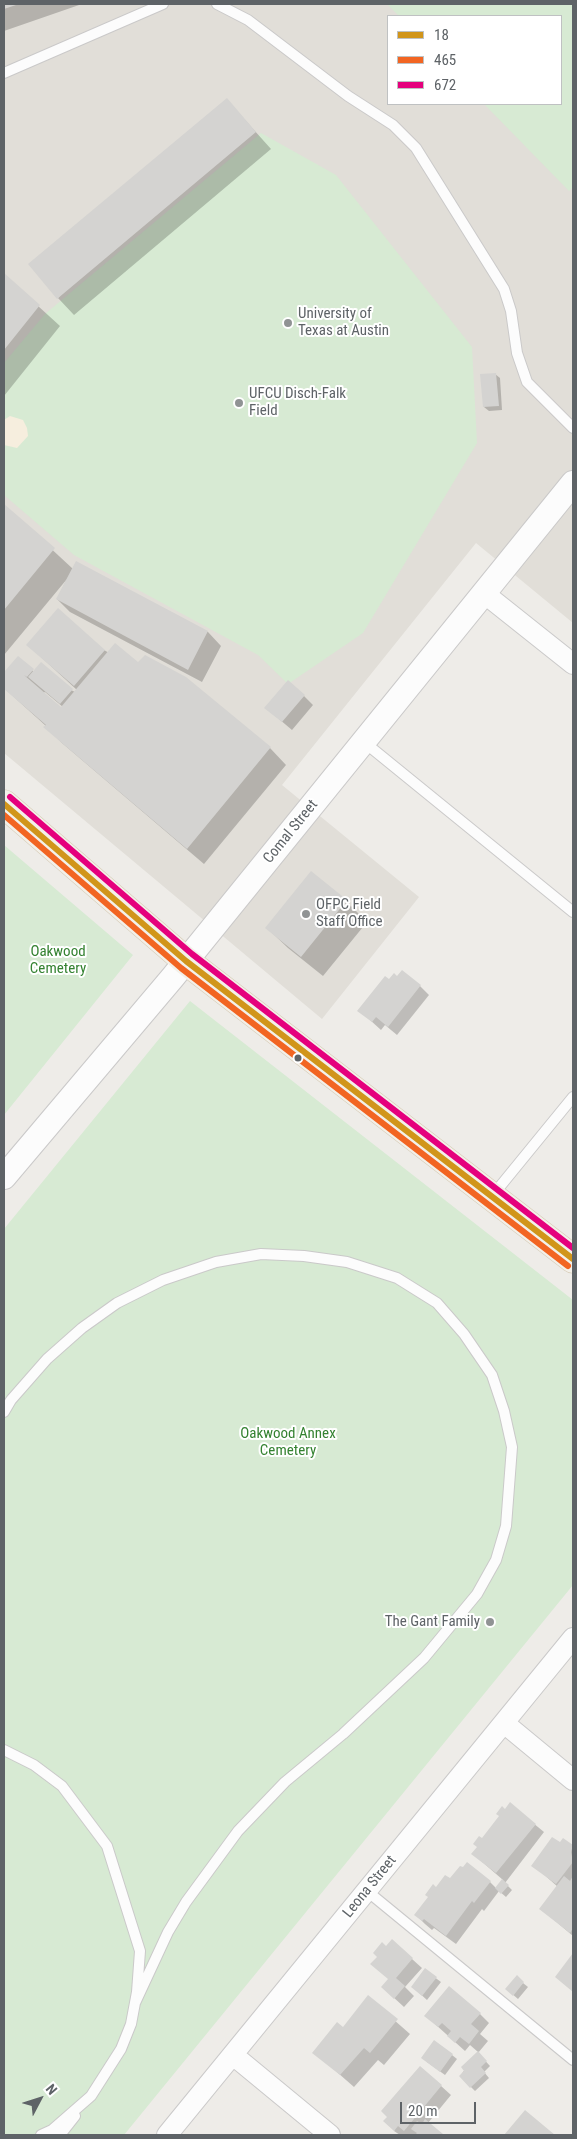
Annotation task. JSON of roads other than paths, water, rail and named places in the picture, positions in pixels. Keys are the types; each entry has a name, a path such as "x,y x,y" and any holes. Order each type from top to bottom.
{"main road":[{"path":"4,804 186,961 573,1258"}],"street":[{"name":"Comal Street","path":"4,1177 186,961 573,483"},
{"path":"485,594 573,664"},
{"name":"Leona Street","path":"167,2135 573,1638"},
{"path":"504,1723 573,1780"},
{"path":"233,2054 330,2135"}],"lane":[{"path":"4,73 164,4"},
{"path":"218,4 248,20 348,96 393,125 416,148 504,289 512,311 517,353 527,382 573,428"},
{"path":"364,742 573,912"},
{"path":"493,1195 573,1097"},
{"path":"4,1412 10,1400 47,1359 82,1328 118,1303 163,1280 216,1262 261,1254 304,1256 347,1262 397,1278 437,1303 464,1334 492,1375 504,1411 512,1447 506,1526 496,1560 477,1594 424,1658 343,1734 279,1788 238,1831 186,1902 168,1932 135,2003"},
{"path":"4,1750 34,1765 62,1786 107,1846 140,1951 131,2024 121,2049 91,2096 60,2135"},
{"path":"367,1891 573,2060"},
{"path":"41,2135 52,2130 91,2096"}],"place":[{"name":"University of Texas at Austin","path":"288,323"},
{"name":"UFCU Disch-Falk Field","path":"239,403"},
{"name":"OFPC Field Staff Office","path":"306,914"},
{"name":"The Gant Family","path":"490,1622"}],"park label":[{"name":"Oakwood Cemetery","path":"58,960"},
{"name":"Oakwood Annex Cemetery","path":"288,1442"}]}
